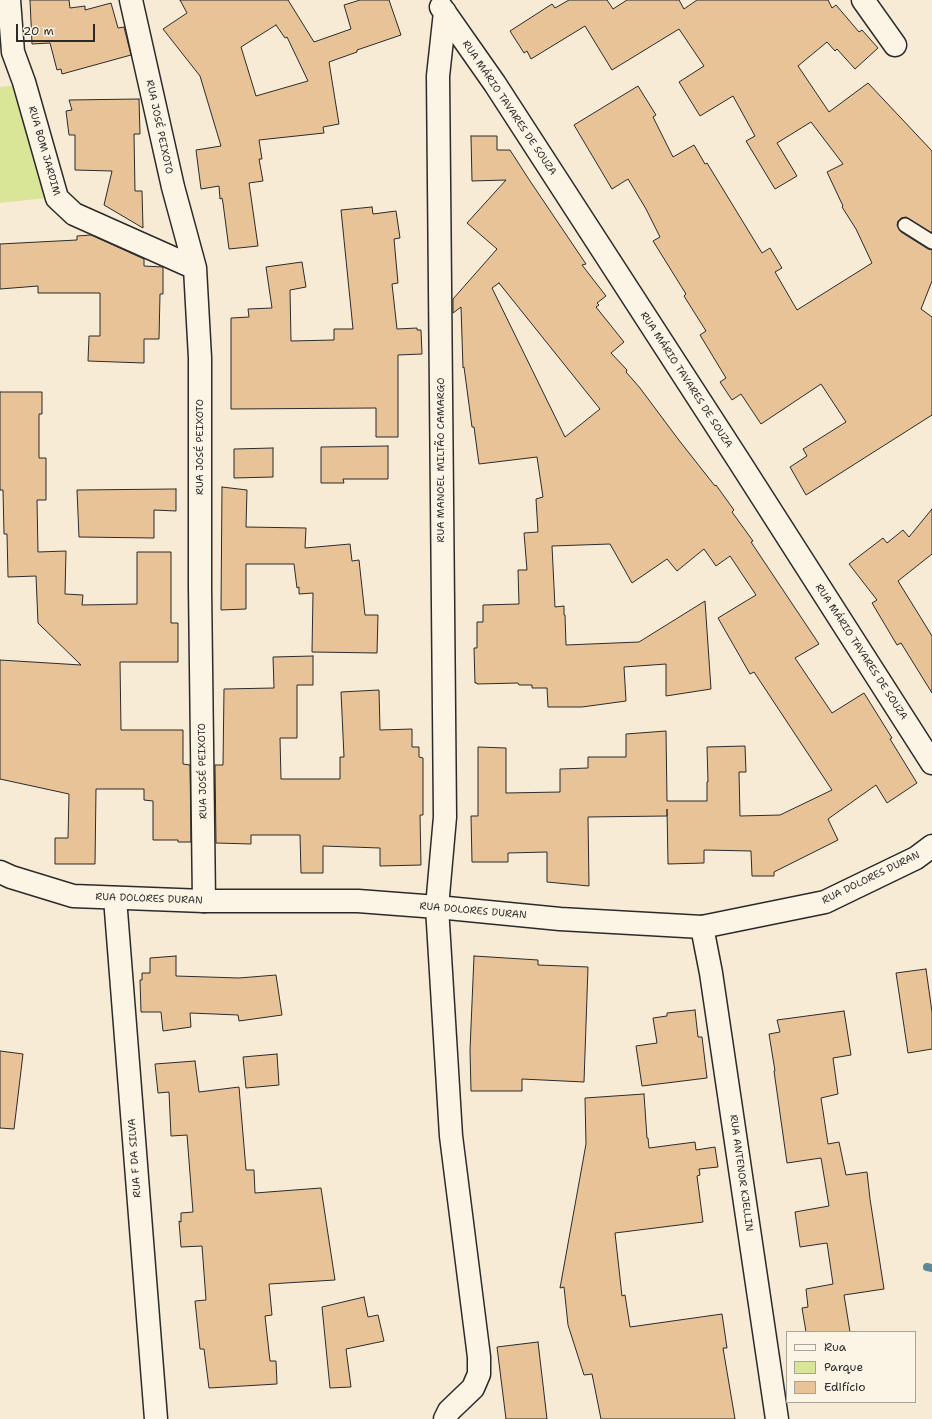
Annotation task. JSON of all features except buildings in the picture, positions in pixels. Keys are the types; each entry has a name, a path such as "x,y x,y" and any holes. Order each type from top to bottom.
{"street":[{"name":"RUA BOM JARDIM","path":"9,0 14,52 57,198 74,214 195,268"},
{"name":"RUA JOSÉ PEIXOTO","path":"131,0 173,187 195,268 200,358 200,588 204,901"},
{"path":"863,0 895,45"},
{"name":"RUA MÁRIO TAVARES DE SOUZA","path":"440,6 499,91 932,762"},
{"name":"RUA MANOEL MILTÃO CAMARGO","path":"440,6 438,76 445,817 437,907 450,1136 479,1374 473,1388 448,1411 445,1419"},
{"name":"RUA DOLORES DURAN","path":"0,872 11,877 73,896 204,901 358,901 560,919 702,927 825,902 916,858 932,846"},
{"name":"RUA F DA SILVA","path":"115,898 156,1419"},
{"name":"RUA ANTENOR KJELLIN","path":"702,927 712,981 777,1419"}],"lane":[{"path":"905,225 932,242"}],"green space":[{"path":"21,85 46,198 0,203 0,87"}],"waterway":[{"path":"927,1267 932,1268"}]}
